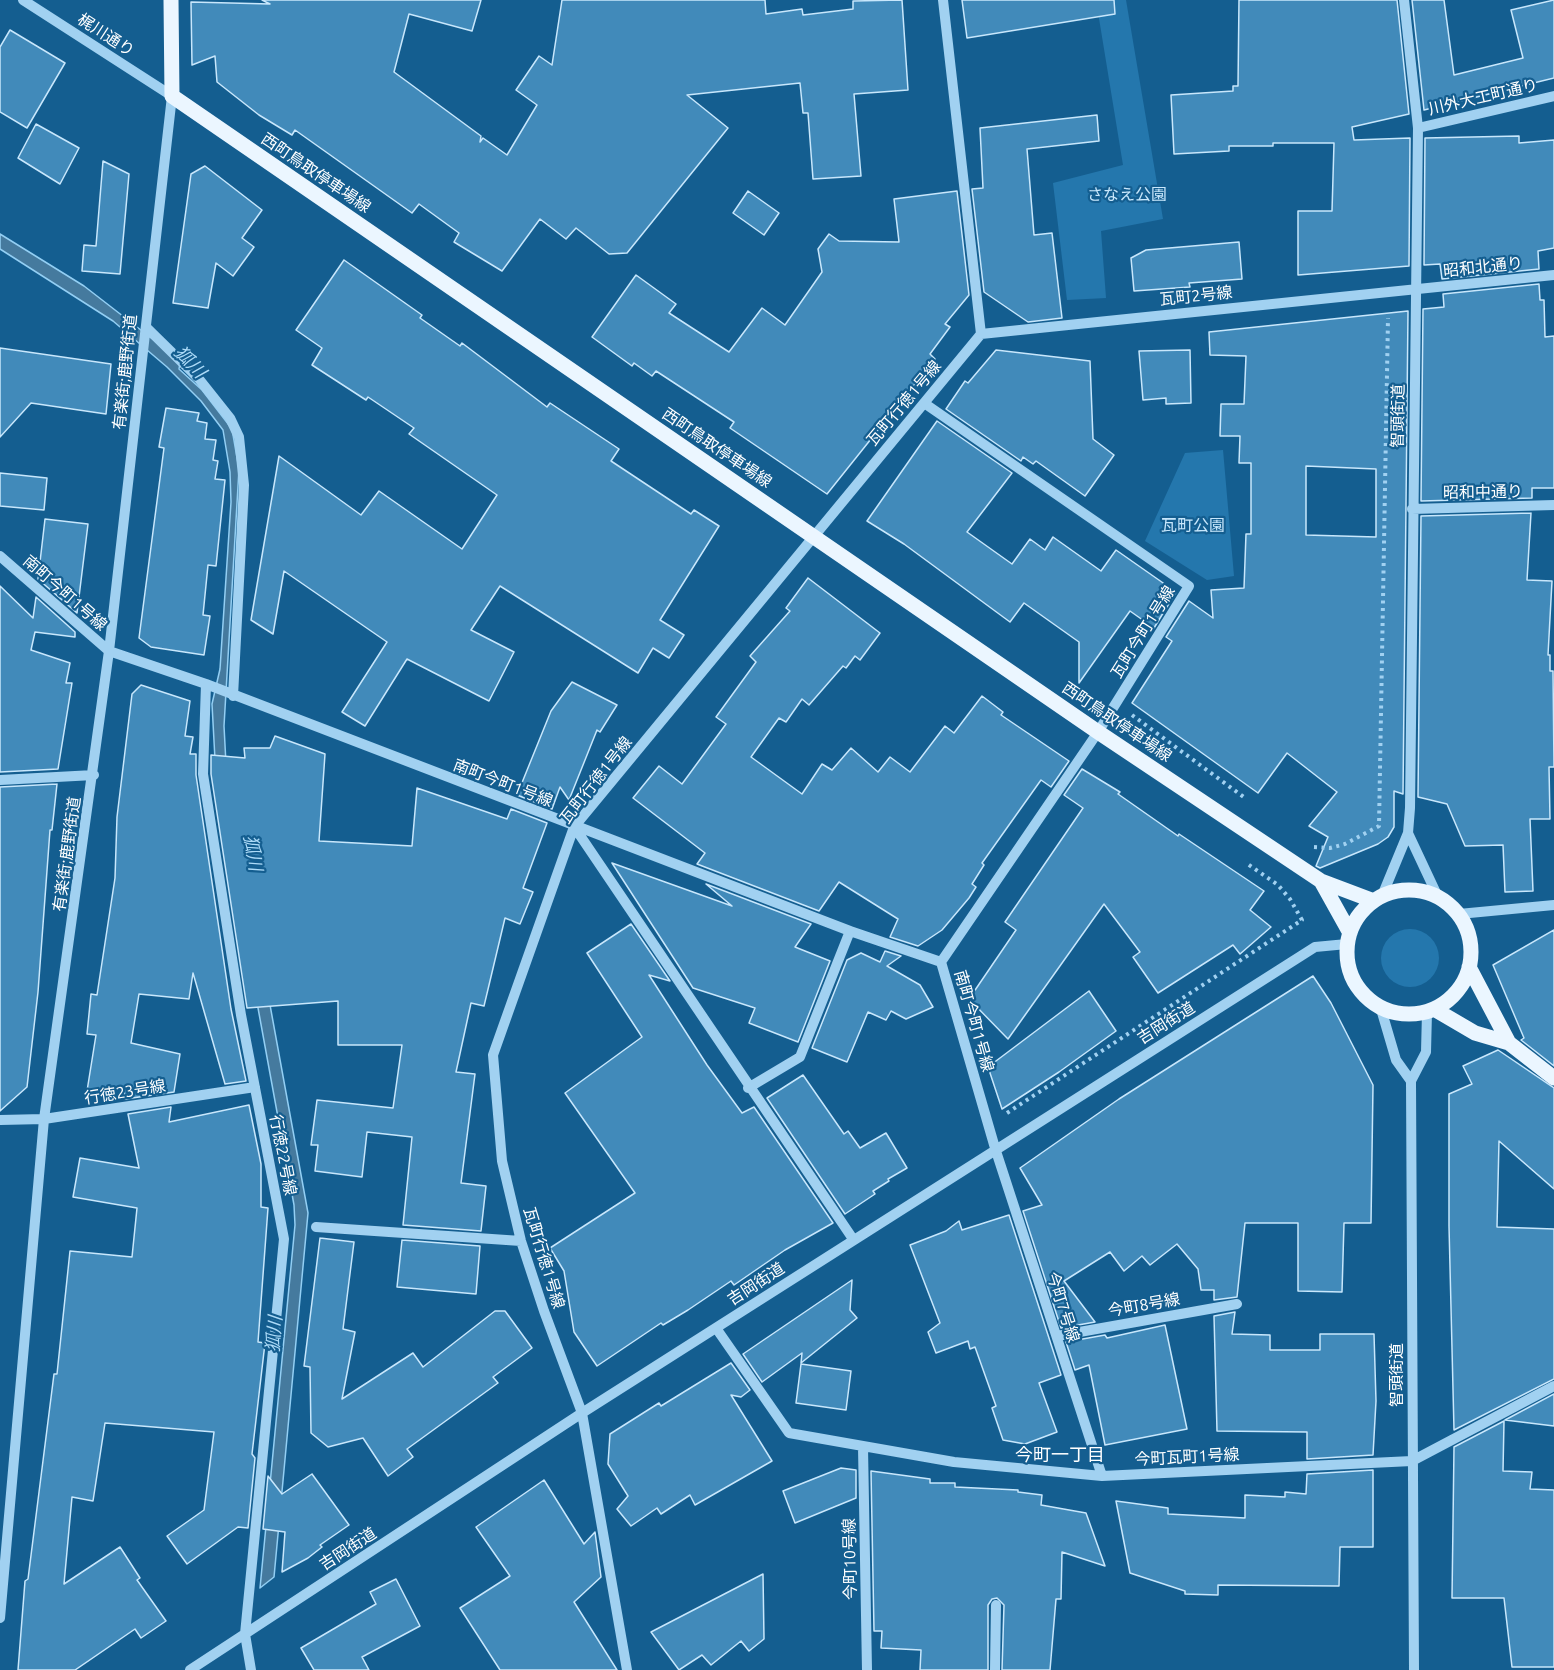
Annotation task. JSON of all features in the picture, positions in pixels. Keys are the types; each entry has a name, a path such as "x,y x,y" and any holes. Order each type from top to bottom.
{"main road":[{"path":"171,0 172,96"},
{"name":"西町鳥取停車場線","path":"172,96 1098,732 1321,881 1378,898"},
{"name":"西町鳥取停車場線","path":"1321,881 1348,938 1348,963 1353,982 1365,997 1381,1009"},
{"path":"1348,938 1360,915 1378,898 1410,890 1438,897 1458,914 1467,930 1471,949 1469,967 1457,992 1431,1011 1396,1014 1381,1009"},
{"path":"1469,967 1509,1043"},
{"path":"1431,1011 1475,1034 1509,1043 1554,1078"}],"street":[{"name":"梶川通り","path":"23,0 172,96"},
{"path":"943,0 981,334"},
{"name":"智頭街道","path":"1378,898 1408,833 1410,808 1418,128 1404,0"},
{"name":"有楽街;鹿野街道","path":"0,1618 44,1119 94,775 172,96"},
{"name":"川外大工町通り","path":"1418,128 1554,96"},
{"name":"昭和北通り","path":"1415,289 1554,274"},
{"name":"瓦町2号線","path":"981,334 1415,289"},
{"path":"146,327 199,379 230,418 239,437 244,485 233,696"},
{"name":"瓦町行徳1号線","path":"627,1670 582,1413 544,1311 521,1240 502,1161 493,1055 574,827 981,334"},
{"name":"瓦町今町1号線","path":"924,403 1189,586 1098,732 941,962"},
{"name":"昭和中通り","path":"1412,508 1554,505"},
{"name":"南町今町1号線","path":"0,556 109,651 206,684 574,827 850,931 941,962 995,1148"},
{"name":"行徳22号線","path":"206,684 203,774 255,1087 284,1239 245,1634 251,1670"},
{"path":"0,780 94,775"},
{"path":"574,827 748,1088 853,1239"},
{"name":"智頭街道","path":"1408,833 1438,897"},
{"path":"1458,914 1554,905"},
{"path":"748,1088 800,1057 850,931"},
{"name":"吉岡街道","path":"190,1670 582,1413 995,1148 1315,946 1348,938"},
{"path":"1381,1009 1396,1060 1411,1081"},
{"name":"智頭街道","path":"1414,1670 1411,1081 1426,1052 1431,1011"},
{"name":"行徳23号線","path":"0,1120 44,1119 255,1087"},
{"name":"今町7号線","path":"995,1148 1102,1476"},
{"path":"316,1227 521,1240"},
{"name":"今町8号線","path":"1057,1336 1237,1304"},
{"name":"今町瓦町1号線","path":"716,1328 789,1433 954,1462 1102,1476 1412,1461 1554,1386"},
{"name":"今町10号線","path":"863,1447 867,1670"},
{"path":"995,1670 996,1605"}],"path":[{"path":"1311,846 1330,848 1345,844 1379,826 1388,318"},
{"path":"1131,715 1254,805"},
{"path":"1006,1113 1302,920 1290,899 1278,885 1239,858"}],"green space":[{"name":"さなえ公園","path":"1096,0 1126,0 1163,219 1101,231 1106,298 1067,300 1053,183 1123,165"},
{"name":"瓦町公園","path":"1223,450 1234,576 1207,580 1145,541 1185,453"},
{"path":"1410,929 1426,934 1434,942 1439,958 1434,974 1426,982 1410,987 1394,982 1386,974 1381,958 1386,942 1394,934"}],"shaded area":[{"path":"0,234 84,286 168,351 180,363 179,369 202,390 232,429 239,469 224,726 226,764 308,1213 274,1577 260,1588 295,1225 294,1205 216,778 212,704 220,669 231,502 230,472 223,430 201,401 167,367 113,321 0,249"}],"building":[{"path":"262,0 481,0 472,31 409,14 394,72 481,136 480,142 483,138 507,155 537,105 516,90 539,56 552,65 562,0 765,0 766,14 802,9 803,15 853,9 853,1 902,0 908,90 854,94 861,176 813,179 808,113 803,113 800,83 687,95 728,128 627,253 609,254 576,228 566,239 540,219 502,271 454,242 459,233 419,204 412,213 295,130 292,135 259,115 217,82 215,56 192,65 191,2 270,4"},
{"path":"962,0 1114,0 1115,14 967,38"},
{"path":"1239,0 1397,0 1409,114 1352,127 1354,140 1410,138 1409,266 1298,275 1298,211 1332,211 1334,143 1229,146 1229,151 1174,154 1171,95 1233,91 1233,86 1238,86"},
{"path":"1412,0 1444,0 1454,75 1523,58 1511,10 1554,0 1554,78 1424,110"},
{"path":"10,30 65,63 27,128 0,112 0,47"},
{"path":"1097,115 1099,141 1027,149 1034,235 1052,233 1062,318 1028,322 984,292 972,189 983,188 980,128"},
{"path":"36,124 79,148 60,184 18,158"},
{"path":"1519,136 1519,143 1554,140 1554,248 1538,251 1539,269 1442,279 1440,264 1424,265 1425,138"},
{"path":"103,161 129,174 120,274 82,271 84,245 96,246"},
{"path":"205,166 262,210 242,238 254,247 233,276 216,263 208,308 173,303 191,174"},
{"path":"748,191 779,213 764,235 733,213"},
{"path":"957,191 969,295 945,324 950,327 930,354 935,359 827,494 730,428 734,422 656,371 652,376 634,363 632,366 592,337 636,275 676,304 669,313 729,352 762,308 785,325 822,272 818,249 829,234 839,241 899,242 894,199"},
{"path":"1239,242 1242,279 1189,283 1190,287 1134,291 1131,258 1146,250"},
{"path":"344,260 422,315 420,318 460,346 462,343 547,407 550,403 619,449 611,461 691,514 694,510 719,526 660,620 684,635 669,658 653,648 638,673 500,586 471,630 514,652 489,701 407,659 365,726 342,712 387,642 284,571 273,634 251,620 279,456 361,515 379,491 462,549 497,495 409,434 414,428 368,397 366,400 312,365 322,348 296,330"},
{"path":"1539,284 1540,300 1544,300 1545,337 1554,336 1554,488 1532,488 1532,498 1421,501 1423,309 1444,307 1443,294"},
{"path":"1408,311 1403,794 1394,791 1394,827 1388,837 1378,844 1320,868 1316,866 1328,837 1309,826 1337,792 1287,753 1258,793 1132,703 1172,641 1166,637 1189,601 1213,618 1211,590 1244,588 1246,534 1251,534 1251,463 1239,463 1240,436 1220,436 1221,404 1244,404 1246,356 1210,355 1209,332","holes":["1306,466 1376,469 1376,537 1306,535"]},
{"path":"0,348 111,364 106,414 31,403 0,437"},
{"path":"996,350 1090,361 1093,439 1114,455 1085,496 1036,461 1033,464 1023,457 1021,461 946,409 965,381 968,383"},
{"path":"1190,350 1191,403 1166,404 1166,398 1143,400 1139,351"},
{"path":"166,408 199,413 197,421 207,423 205,439 216,440 213,460 218,461 215,479 225,480 216,566 208,565 203,615 210,616 204,655 151,647 139,638 164,448 159,447"},
{"path":"937,421 1012,473 967,532 1012,564 1030,539 1045,550 1053,537 1101,571 1116,550 1176,592 1154,628 1130,611 1079,683 1079,642 1024,603 1010,622 904,544 867,521"},
{"path":"0,473 47,478 44,510 0,506"},
{"path":"1531,513 1527,580 1552,581 1548,655 1550,655 1550,671 1553,671 1554,767 1549,767 1550,819 1530,819 1533,891 1505,892 1503,845 1465,846 1447,804 1418,797 1421,516"},
{"path":"45,519 88,524 77,613 38,579"},
{"path":"808,578 880,633 860,660 855,656 846,668 843,666 809,705 802,699 786,722 779,718 751,757 802,794 822,764 832,770 851,748 878,772 890,757 910,772 945,726 954,733 982,696 1003,712 1001,715 1069,761 1051,787 1041,780 982,863 984,865 972,884 976,887 969,898 942,930 918,946 890,937 898,919 839,882 819,911 697,864 705,853 633,798 659,766 682,784 726,724 716,717 756,662 750,656 790,611 786,608"},
{"path":"0,586 33,618 36,597 75,632 75,637 35,632 31,650 70,663 66,683 72,683 58,769 0,772"},
{"path":"572,682 617,705 600,732 597,730 569,800 560,787 552,809 517,795 551,711"},
{"path":"141,685 190,701 185,736 193,737 190,754 196,754 196,775 231,1009 246,1081 225,1084 193,973 189,999 139,994 131,1043 180,1054 174,1092 125,1099 123,1087 87,1091 96,1035 87,1034 91,994 97,995 115,878 117,817 132,694"},
{"path":"275,736 325,754 319,841 412,846 417,788 507,819 511,809 547,823 523,888 533,892 520,924 505,918 484,1006 471,1003 456,1072 475,1074 461,1183 486,1186 481,1231 403,1225 412,1137 367,1132 362,1177 315,1171 318,1145 311,1145 317,1100 393,1108 402,1045 338,1045 338,1001 247,1008 211,774 211,755 245,758 244,748 270,748"},
{"path":"1082,769 1120,792 1118,794 1178,836 1179,834 1264,891 1250,910 1271,927 1240,954 1233,945 1158,993 1133,957 1140,952 1104,904 1008,1039 969,999 1016,930 1005,922 1083,808 1064,795"},
{"path":"57,784 52,830 50,830 38,992 27,1087 0,1111 0,787"},
{"path":"612,863 732,906 706,884 811,924 795,947 830,961 798,1042 749,1023 755,1008 693,988"},
{"path":"631,924 670,981 649,975 707,1065 742,1113 754,1107 833,1223 785,1250 734,1285 731,1281 663,1325 661,1323 597,1366 574,1332 564,1271 550,1248 635,1193 565,1093 642,1037 587,953"},
{"path":"1554,930 1554,1066 1521,1040 1524,1038 1493,965"},
{"path":"885,951 901,956 887,966 920,985 933,1007 906,1019 891,1011 886,1020 868,1012 847,1062 812,1048 847,960 861,953 880,962"},
{"path":"1313,976 1331,1003 1373,1085 1371,1223 1344,1223 1342,1292 1298,1291 1298,1223 1245,1223 1237,1297 1214,1300 1214,1290 1201,1290 1198,1269 1177,1244 1150,1265 1142,1256 1124,1271 1110,1252 1064,1281 1095,1322 1061,1328 1023,1211 1042,1205 1020,1168 1119,1099"},
{"path":"1089,991 1116,1031 1002,1109 988,1067"},
{"path":"1498,1050 1554,1088 1554,1189 1499,1141 1497,1227 1554,1229 1554,1379 1454,1430 1449,1226 1449,1094 1472,1084 1463,1066"},
{"path":"803,1075 844,1134 848,1131 860,1148 886,1133 907,1168 888,1179 889,1181 873,1191 875,1194 845,1214 767,1098"},
{"path":"249,1105 261,1164 261,1207 268,1208 258,1342 265,1343 252,1454 255,1458 248,1528 238,1527 187,1564 167,1536 204,1510 214,1432 105,1423 93,1501 72,1497 64,1584 120,1547 140,1578 137,1580 166,1621 141,1638 135,1629 75,1670 18,1670 25,1581 28,1579 54,1374 57,1374 70,1251 132,1257 137,1208 73,1197 80,1158 139,1168 128,1114 171,1107 169,1122"},
{"path":"1009,1215 1061,1375 1039,1383 1057,1432 1025,1444 1003,1440 992,1408 996,1406 975,1347 970,1349 968,1341 936,1353 928,1332 940,1323 910,1245 946,1231 959,1221 962,1230"},
{"path":"320,1238 354,1242 343,1329 355,1332 342,1399 413,1353 423,1367 495,1311 505,1311 532,1348 493,1377 498,1383 407,1449 413,1457 388,1476 363,1438 328,1447 311,1433 310,1367 304,1366"},
{"path":"402,1240 480,1246 476,1294 397,1287"},
{"path":"852,1280 850,1310 857,1318 801,1363 802,1353 762,1382 743,1354"},
{"path":"1235,1312 1232,1334 1270,1335 1270,1350 1320,1350 1320,1334 1374,1334 1376,1401 1373,1455 1307,1459 1307,1432 1217,1431 1214,1316"},
{"path":"1165,1325 1187,1429 1105,1445 1089,1365 1075,1370 1066,1342 1105,1335 1107,1338"},
{"path":"731,1363 750,1390 741,1397 731,1395 772,1461 695,1505 690,1495 661,1514 657,1508 631,1526 617,1509 628,1496 608,1464 610,1434 659,1403 661,1406"},
{"path":"801,1364 851,1371 846,1410 796,1403"},
{"path":"1554,1394 1554,1426 1505,1420"},
{"path":"1504,1421 1503,1471 1532,1472 1530,1489 1554,1490 1554,1667 1512,1667 1504,1598 1452,1598 1454,1447"},
{"path":"841,1468 856,1470 856,1498 795,1523 783,1491"},
{"path":"1373,1470 1373,1547 1340,1547 1339,1586 1218,1585 1218,1595 1185,1594 1185,1591 1130,1573 1116,1501 1168,1508 1168,1514 1245,1518 1245,1495 1285,1497 1285,1492 1306,1494 1307,1474"},
{"path":"871,1471 930,1479 930,1483 955,1483 955,1487 1018,1490 1018,1492 1042,1495 1041,1505 1086,1513 1105,1566 1062,1552 1061,1599 1056,1599 1050,1670 1002,1670 1004,1605 997,1598 992,1599 988,1605 988,1670 920,1670 921,1650 881,1648 882,1631 874,1631"},
{"path":"312,1474 349,1525 320,1545 322,1547 308,1558 282,1572 285,1532 263,1529 268,1476 282,1494"},
{"path":"544,1480 584,1544 595,1532 601,1577 574,1602 617,1670 500,1670 460,1608 510,1576 476,1527"},
{"path":"763,1574 764,1639 749,1651 741,1641 711,1665 702,1655 679,1670 651,1632"},
{"path":"396,1579 420,1626 362,1657 369,1670 314,1670 301,1648 376,1604 370,1592"}],"district":[{"name":"今町一丁目","path":"1060,1455"}],"water label":[{"name":"狐川","path":"190,362"},
{"name":"狐川","path":"253,853"},
{"name":"狐川","path":"274,1334"}]}
